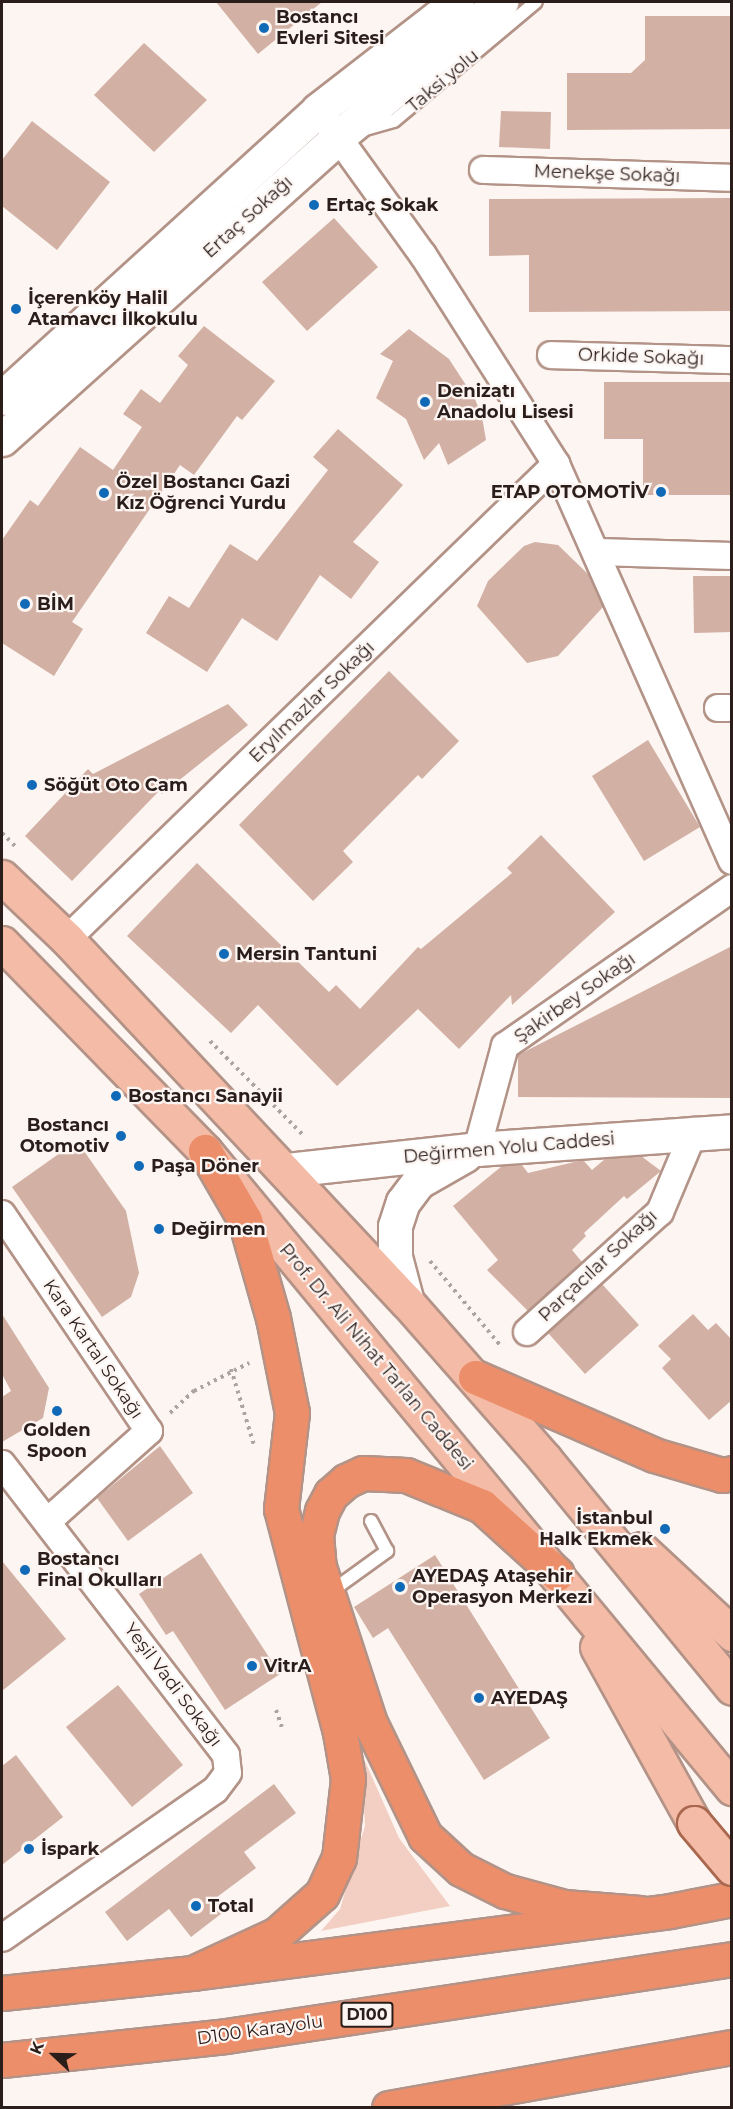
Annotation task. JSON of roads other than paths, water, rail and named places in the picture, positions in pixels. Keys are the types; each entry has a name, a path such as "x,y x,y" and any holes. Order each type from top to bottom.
{"highway":[{"path":"193,1973 277,1934 322,1894 339,1858 346,1814 348,1779 340,1732 280,1509 292,1413 281,1358 245,1220 205,1151"},
{"path":"475,1377 654,1455 722,1475 732,1473"},
{"path":"557,1574 482,1506 406,1475 363,1473 332,1494 322,1511 316,1535 318,1568 370,1723 425,1836 461,1869 505,1892 564,1907 640,1913"},
{"path":"2,1993 193,1973 732,1899"},
{"name":"D100 Karayolu","path":"2,2060 226,2036 732,1959"},
{"path":"389,2108 732,2048"}],"main road":[{"path":"2,877 67,939 287,1170 475,1377 732,1688"},
{"name":"Prof. Dr. Ali Nihat Tarlan Caddesi","path":"2,944 205,1151 732,1788"},
{"path":"544,1458 732,1634"},
{"path":"557,1574 694,1823 732,1868"}],"street":[{"name":"Ertaç Sokağı","path":"2,398 318,110 457,2"},
{"name":"Ertaç Sokağı","path":"2,439 338,137 501,2"},
{"path":"318,110 423,255 556,464 598,552 732,861"},
{"name":"Menekşe Sokağı","path":"483,170 732,178"},
{"name":"Orkide Sokağı","path":"551,355 732,360"},
{"name":"Eryılmazlar Sokağı","path":"67,939 556,464"},
{"path":"598,552 732,556"},
{"name":"Şakirbey Sokağı","path":"477,1149 505,1046 732,888"},
{"name":"Değirmen Yolu Caddesi","path":"287,1170 477,1149 694,1131 732,1131"},
{"name":"Parçacılar Sokağı","path":"527,1332 660,1212 694,1131"},
{"path":"407,1302 395,1257 395,1226 404,1202 418,1182 477,1149"},
{"name":"Kara Kartal Sokağı","path":"2,1214 149,1431 48,1521"},
{"name":"Yeşil Vadi Sokağı","path":"2,1464 226,1755 228,1773 215,1790 2,1938"}],"lane":[{"name":"Taksi yolu","path":"338,137 394,122 536,2"},
{"path":"328,1594 387,1551 371,1521"}],"place":[{"name":"Bostancı Evleri Sitesi","path":"264,28"},
{"name":"Ertaç Sokak","path":"314,205"},
{"name":"İçerenköy Halil Atamavcı İlkokulu","path":"16,309"},
{"name":"Denizatı Anadolu Lisesi","path":"425,402"},
{"name":"ETAP OTOMOTİV","path":"661,492"},
{"name":"Özel Bostancı Gazi Kız Öğrenci Yurdu","path":"104,493"},
{"name":"BİM","path":"25,604"},
{"name":"Söğüt Oto Cam","path":"32,785"},
{"name":"Mersin Tantuni","path":"224,954"},
{"name":"Bostancı Sanayii","path":"116,1096"},
{"name":"Bostancı Otomotiv","path":"121,1136"},
{"name":"Paşa Döner","path":"139,1166"},
{"name":"Değirmen","path":"159,1229"},
{"name":"Golden Spoon","path":"57,1411"},
{"name":"İstanbul Halk Ekmek","path":"665,1529"},
{"name":"Bostancı Final Okulları","path":"25,1570"},
{"name":"AYEDAŞ Ataşehir Operasyon Merkezi","path":"400,1587"},
{"name":"VitrA","path":"252,1666"},
{"name":"AYEDAŞ","path":"479,1698"},
{"name":"İspark","path":"29,1849"},
{"name":"Total","path":"196,1906"}]}
